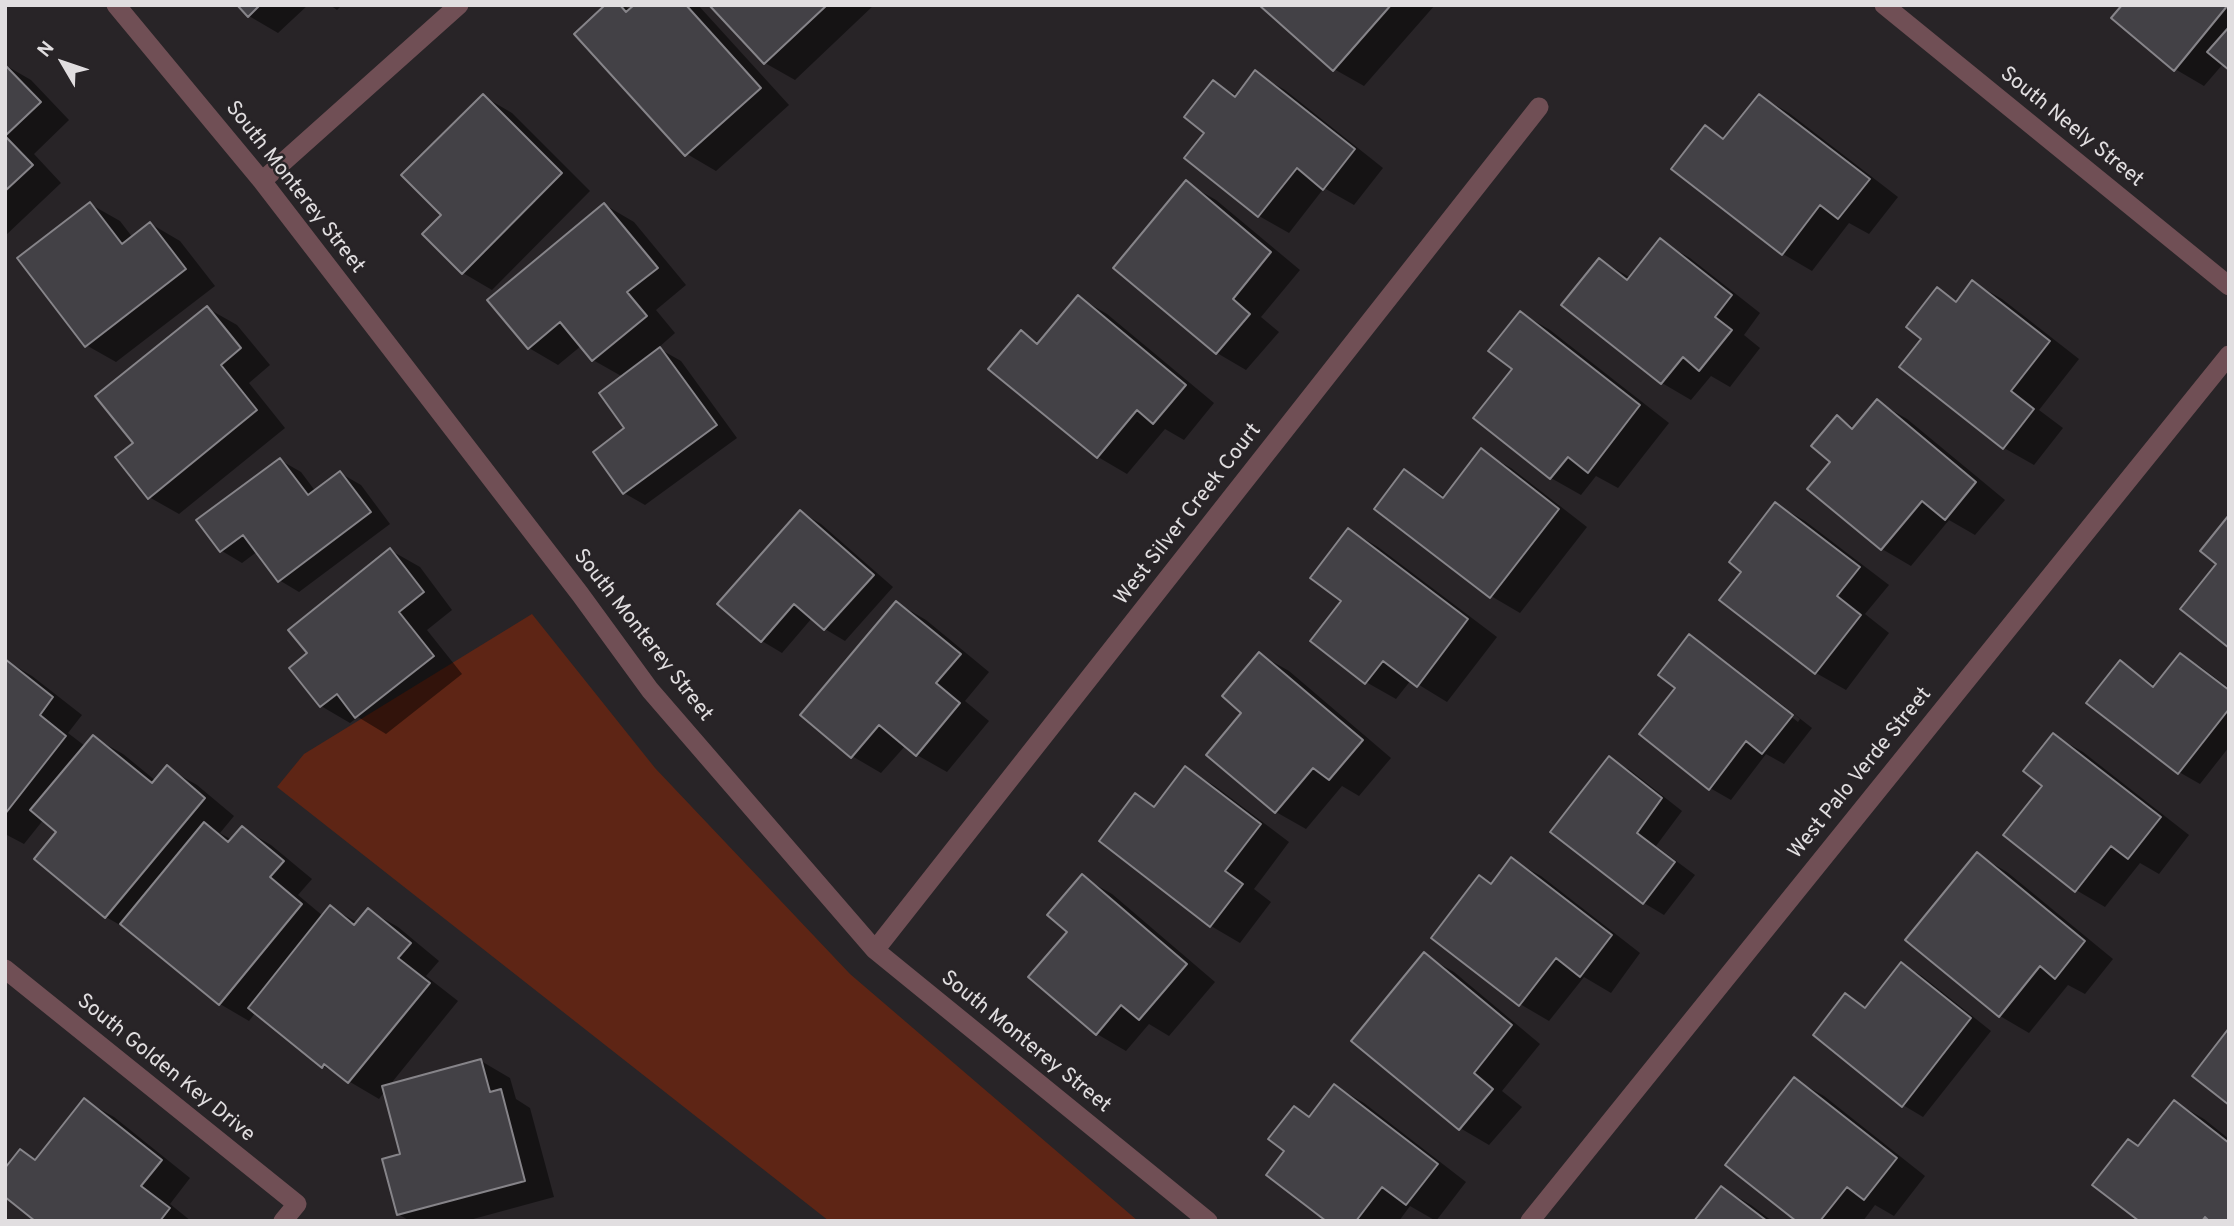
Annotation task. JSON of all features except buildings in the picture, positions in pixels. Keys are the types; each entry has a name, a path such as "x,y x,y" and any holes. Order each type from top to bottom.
{"street":[{"name":"South Monterey Street","path":"116,5 262,181 580,594 650,690 875,950 1208,1221"},
{"path":"262,181 459,5"},
{"name":"South Neely Street","path":"1884,5 2229,286"},
{"name":"West Silver Creek Court","path":"875,950 1539,107"},
{"name":"West Palo Verde Street","path":"1530,1221 2229,355"},
{"name":"South Golden Key Drive","path":"5,969 297,1204 283,1221"}],"shaded area":[{"path":"532,614 655,768 850,974 1138,1221 829,1221 277,787 304,754"}]}
